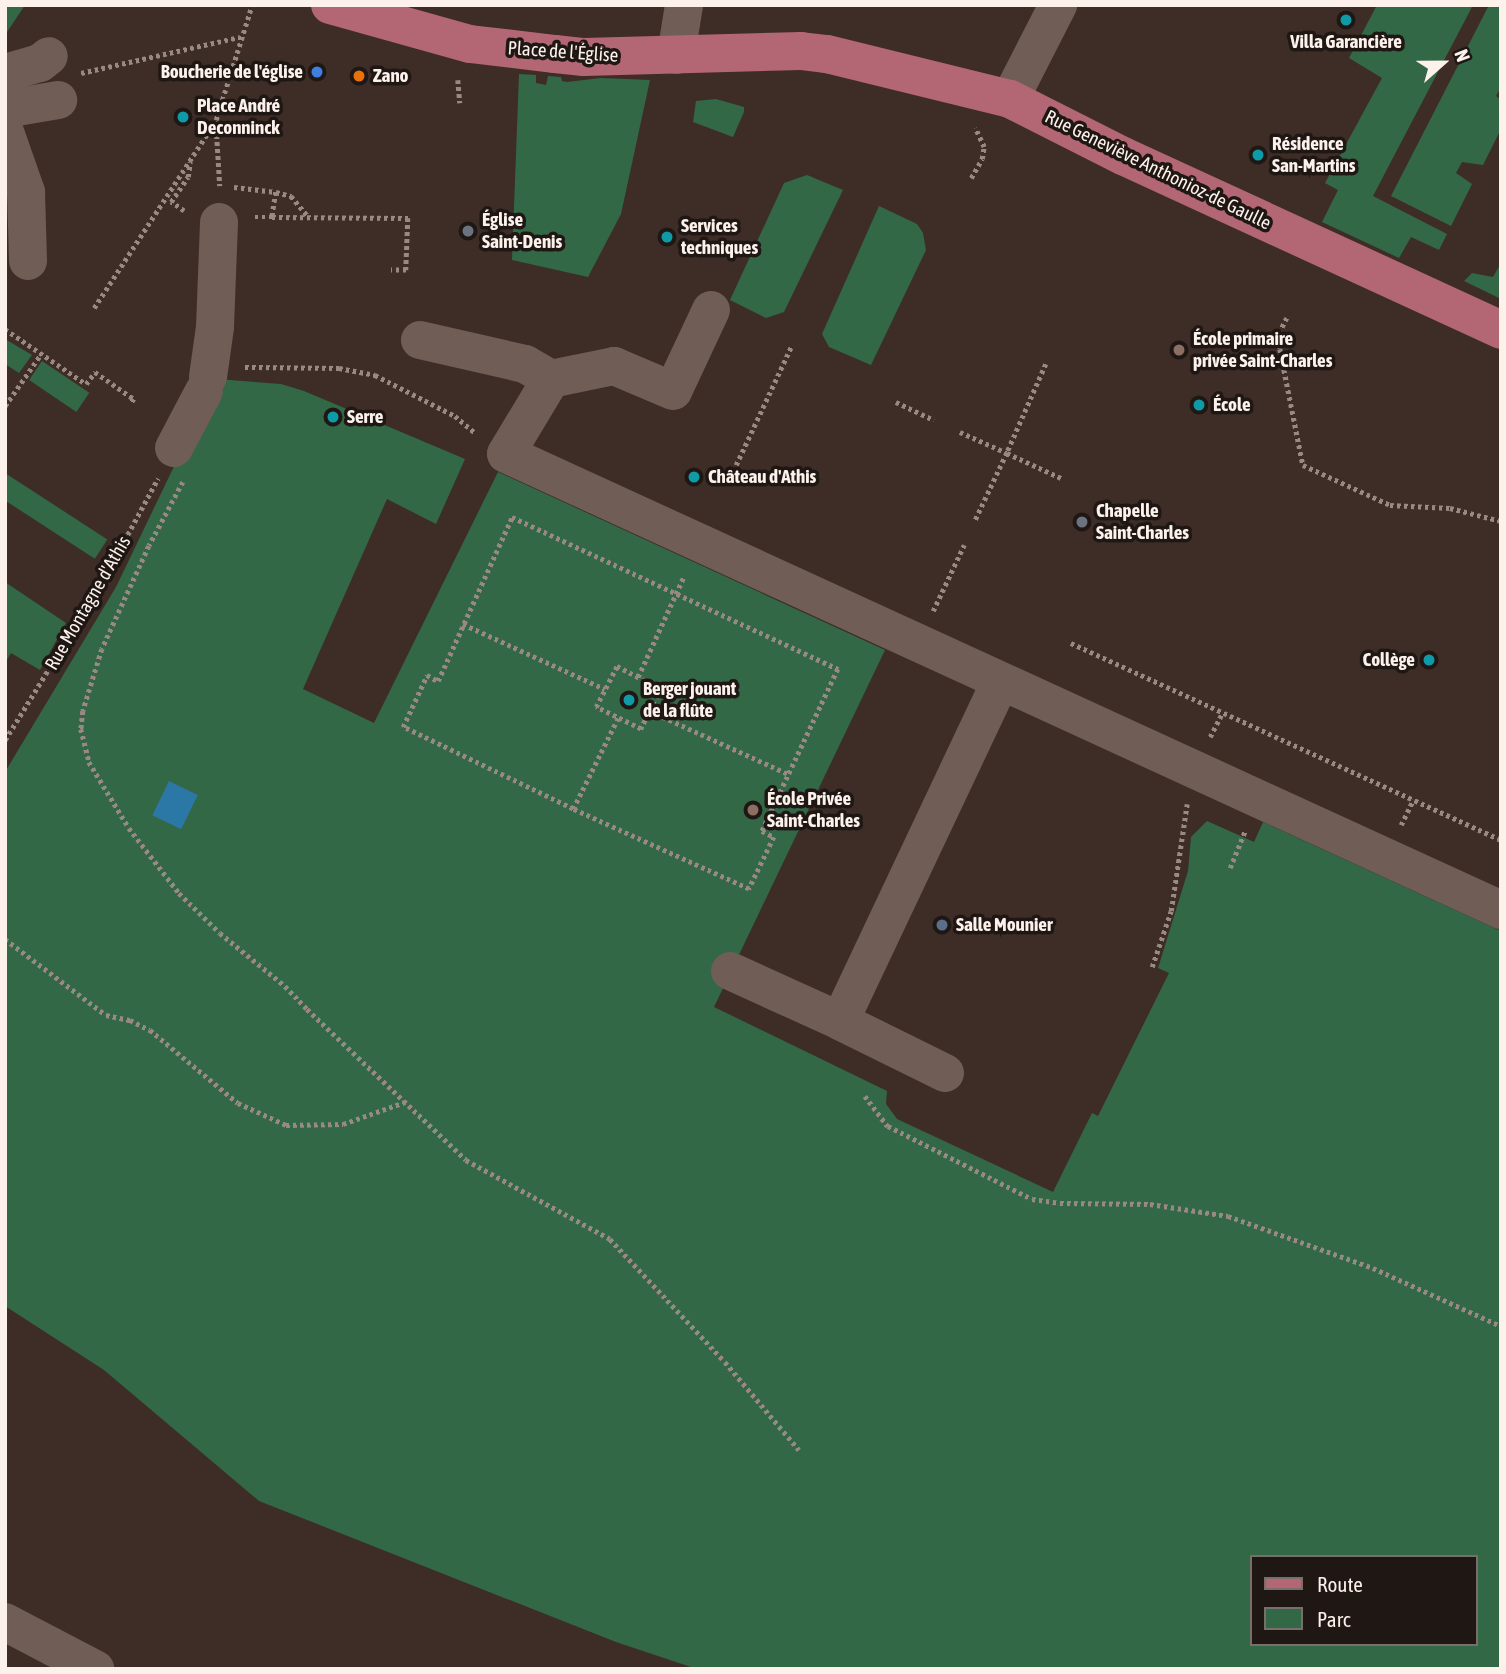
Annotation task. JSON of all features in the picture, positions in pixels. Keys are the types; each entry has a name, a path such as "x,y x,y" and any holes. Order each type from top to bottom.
{"main road":[{"name":"Place de l'Église","path":"330,5 379,12 470,44 543,53 584,57 801,51"},
{"name":"Rue Geneviève Anthonioz-de Gaulle","path":"801,51 853,60 1010,99 1119,163 1501,330"}],"street":[{"path":"676,55 684,5"},
{"path":"1010,99 1058,5"},
{"path":"5,73 40,63 61,77 5,109"},
{"path":"5,132 26,192 28,261"},
{"path":"173,467 217,380 215,327 219,205"},
{"path":"420,340 525,364 551,379 614,366 673,391 711,310"},
{"path":"551,379 506,454 1501,910"},
{"path":"840,1021 1000,682"},
{"path":"730,971 945,1073"},
{"path":"5,1622 95,1669"}],"path":[{"path":"94,308 216,121 252,5"},
{"path":"61,77 241,37"},
{"path":"216,121 219,205"},
{"path":"971,178 982,159 984,147 980,137"},
{"path":"191,158 188,177 171,202 219,205 272,216 408,218 406,271 391,271"},
{"path":"219,205 276,192 291,196 309,217"},
{"path":"272,216 276,192"},
{"path":"1287,318 1280,332 1280,349 1303,465 1390,505 1450,509 1501,521"},
{"path":"5,329 86,384 95,372 134,399 132,402"},
{"path":"736,465 791,347"},
{"path":"5,406 41,354"},
{"path":"975,521 1046,364"},
{"path":"217,380 244,367 327,368 375,375 455,416 480,438"},
{"path":"895,402 934,420"},
{"path":"960,432 1063,479"},
{"path":"173,467 149,546 102,649 83,711 83,743 89,762 129,828 179,893 220,933 285,986 466,1160 610,1239 725,1362 799,1450"},
{"name":"Rue Montagne d'Athis","path":"5,740 173,467"},
{"path":"512,517 676,595 838,669 762,831 774,838 749,890 403,727 427,675 439,681 512,517"},
{"path":"944,588 964,545"},
{"path":"638,677 681,583"},
{"path":"463,624 605,689"},
{"path":"1071,643 1501,840"},
{"path":"617,666 661,688 641,729 596,707 605,689 617,666"},
{"path":"650,711 788,774"},
{"path":"573,809 618,718"},
{"path":"1152,967 1171,911 1180,836"},
{"path":"1230,868 1243,837"},
{"path":"5,939 106,1015 130,1020 150,1030 238,1103 286,1125 343,1124 405,1102"},
{"path":"865,1096 887,1126 1032,1199 1060,1203 1150,1204 1228,1216 1373,1268 1501,1326"}],"green space":[{"path":"5,5 25,5 5,35"},
{"path":"1377,5 1473,5 1373,196 1447,234 1439,250 1411,237 1399,258 1322,222 1338,190 1325,183 1382,78 1349,58"},
{"path":"1489,5 1501,5 1501,87 1496,96 1501,100 1501,129 1483,165 1462,162 1456,173 1472,184 1451,226 1391,196"},
{"path":"519,74 536,75 536,83 546,85 548,76 561,77 562,81 567,82 601,78 650,80 621,214 588,277 512,260"},
{"path":"716,99 744,107 733,137 693,122 696,101"},
{"path":"807,175 843,190 784,312 766,318 730,300 784,183"},
{"path":"879,206 917,224 923,233 926,250 871,365 829,347 822,334"},
{"path":"1501,263 1501,299 1464,281 1472,273 1493,277"},
{"path":"5,339 32,355 19,373 5,364"},
{"path":"42,361 89,393 76,412 29,380"},
{"path":"216,379 281,384 304,391 465,459 436,524 387,499 303,689 374,723 498,472 885,650 714,1007 887,1091 886,1104 897,1119 1053,1192 1092,1113 1098,1116 1169,973 1158,968 1188,871 1191,837 1207,821 1254,842 1263,822 1501,931 1501,1669 697,1669 616,1642 259,1501 104,1370 5,1306 5,772 116,587"},
{"path":"5,473 107,539 95,559 5,500"},
{"path":"5,582 66,623 40,670 11,653 5,663"}],"water":[{"path":"169,781 198,795 181,829 152,815"}],"place":[{"name":"Villa Garancière","path":"1346,20"},
{"name":"Boucherie de l'église","path":"317,72"},
{"name":"Zano","path":"359,76"},
{"name":"Place André Deconninck","path":"183,117"},
{"name":"Résidence San-Martins","path":"1258,155"},
{"name":"Église Saint-Denis","path":"468,231"},
{"name":"Services techniques","path":"667,237"},
{"name":"École primaire privée Saint-Charles","path":"1179,350"},
{"name":"École","path":"1199,405"},
{"name":"Serre","path":"333,417"},
{"name":"Château d'Athis","path":"694,477"},
{"name":"Chapelle Saint-Charles","path":"1082,522"},
{"name":"Collège","path":"1429,660"},
{"name":"Berger jouant de la flûte","path":"629,700"},
{"name":"École Privée Saint-Charles","path":"753,810"},
{"name":"Salle Mounier","path":"942,925"}]}
